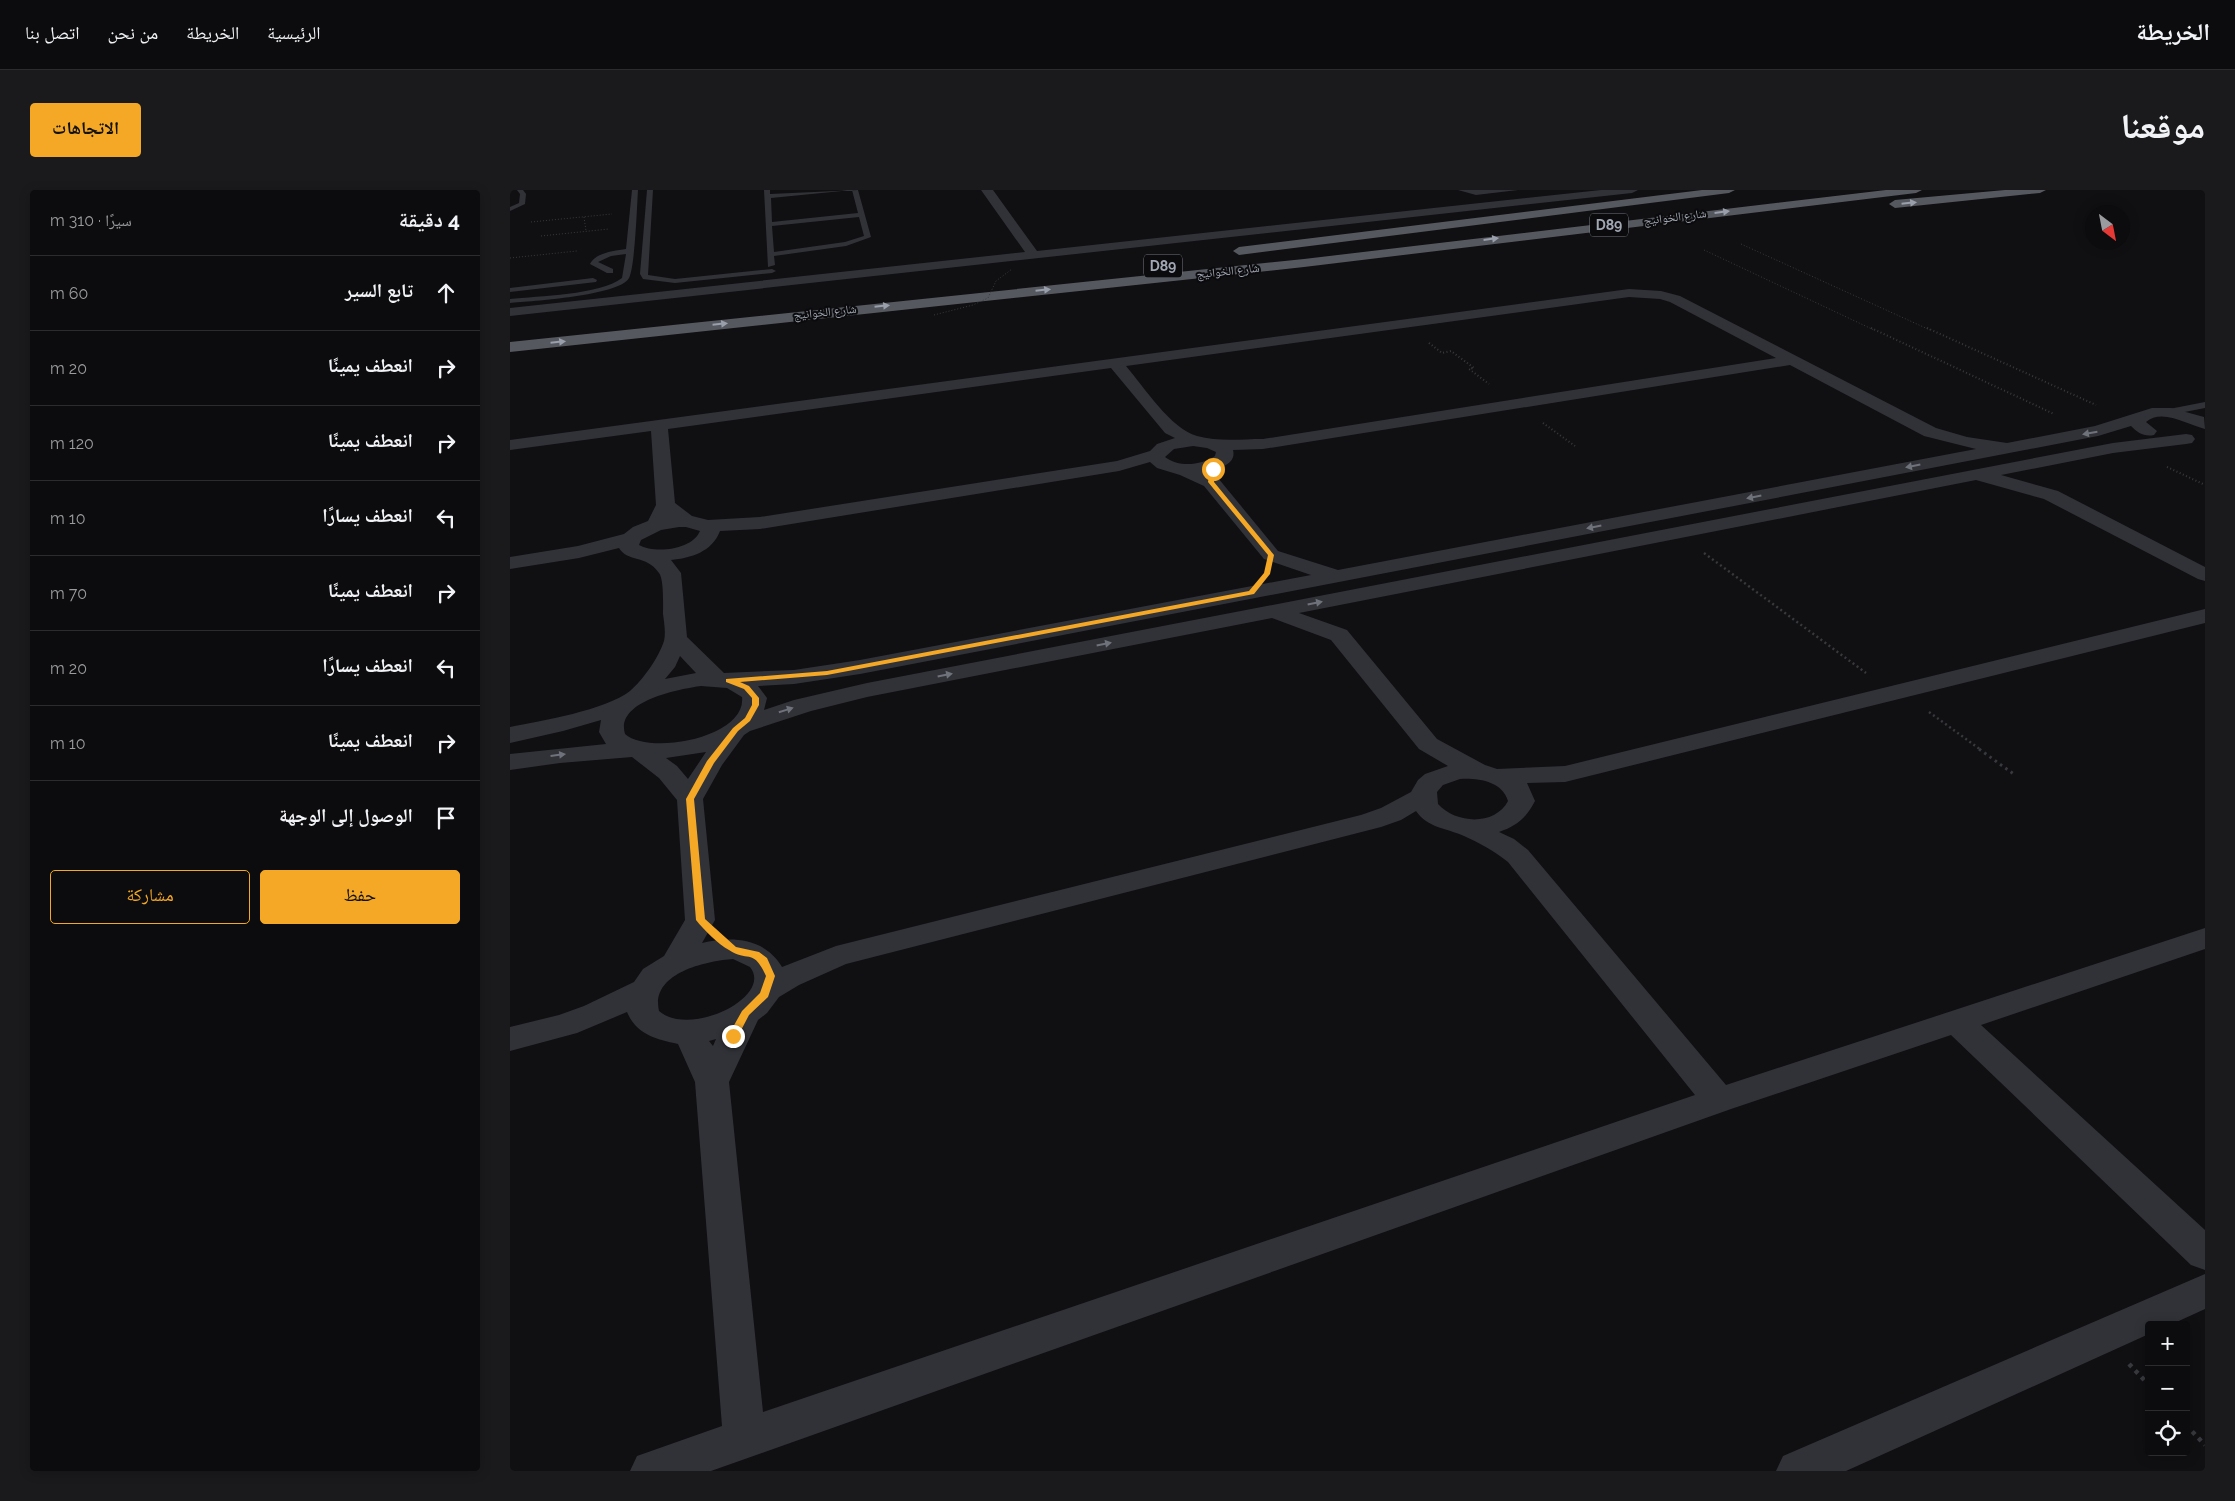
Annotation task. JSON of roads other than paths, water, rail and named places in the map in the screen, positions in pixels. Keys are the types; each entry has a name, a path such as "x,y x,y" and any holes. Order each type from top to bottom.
{"highway":[{"path":"1230,252 1729,190"},
{"name":"شارع الخوانيج","path":"1034,278 1242,257 1814,190"},
{"name":"شارع الخوانيج","path":"510,347 1304,263 1609,225 1916,190"},
{"path":"1304,263 1523,246 2040,190"}],"street":[{"path":"987,190 1033,255"},
{"path":"510,312 772,278 1033,255 1632,190"},
{"path":"1443,200 1457,209"},
{"path":"510,444 1629,293 1661,295 1674,299 1930,432 1965,442 2005,448"},
{"path":"1115,362 1169,453 1217,461 1263,444 1794,360"},
{"path":"510,735 563,724 677,682 769,679 827,673 2098,431 2139,418 2164,413 2190,418 2205,424"},
{"path":"2139,418 2138,424 2145,429 2171,437 2196,440"},
{"path":"510,563 631,544 650,527 666,505 659,424"},
{"path":"1930,432 1943,446 1944,454 1941,461"},
{"path":"510,762 560,755 636,750 655,752 690,748 707,743 738,728 803,705 843,695 2113,448 2196,440"},
{"path":"666,505 686,522 707,532 1119,466 1169,453 1193,441 1217,461 1271,555 1267,574 1252,592"},
{"path":"2035,463 2037,478 2051,495"},
{"path":"1970,476 2012,483 2051,495 2205,575"},
{"path":"650,527 686,522"},
{"path":"670,573 707,532"},
{"path":"631,544 654,556 670,573 676,639 662,667 614,717 611,730 614,738 636,750 668,772 690,799"},
{"path":"654,556 690,549"},
{"path":"1271,555 1336,576"},
{"path":"1339,635 1342,620 1349,607 1361,594"},
{"path":"1275,611 1339,635 1428,744 1515,786 1518,856"},
{"path":"712,1082 756,1002 770,976 764,960 755,954 733,949 704,952 676,962 659,975 646,989 642,998 642,1008 644,1016 651,1023 660,1028 687,1032 717,1027 756,1002 788,977 836,956 1371,821 1400,810 1454,772 1565,774 2205,616"},
{"path":"676,639 694,660 722,680 746,687 755,698 753,712 710,763 690,799 700,920 676,962"},
{"path":"1428,744 1431,756 1425,805 1430,811 1495,840 1518,856 1719,1100"},
{"path":"1371,821 1493,826 1565,774"},
{"path":"700,920 733,949"},
{"path":"652,1471 1719,1100 2205,938"},
{"path":"764,960 836,956"},
{"path":"566,1025 612,1006 646,989"},
{"path":"1957,1021 2205,1254"},
{"path":"510,1039 566,1025 596,1022 651,1023"},
{"path":"687,1032 697,1048 712,1082 744,1440"},
{"path":"1798,1471 2205,1291"}],"lane":[{"path":"510,209 522,204 523,194 520,190"},
{"path":"510,301 588,292 609,288 626,279 635,190"},
{"path":"650,190 644,274 646,277 675,281 772,278 767,193 849,190"},
{"path":"771,254 822,248 864,240 868,237 855,190"},
{"path":"1461,190 1476,194 1514,190"},
{"path":"800,211 804,221"},
{"path":"769,224 863,215"},
{"path":"610,271 597,267 594,264 595,261 609,254 629,248"},
{"path":"510,290 593,280 610,271 628,267"},
{"path":"593,280 597,284 609,288"},
{"path":"2164,413 2205,405"}]}
